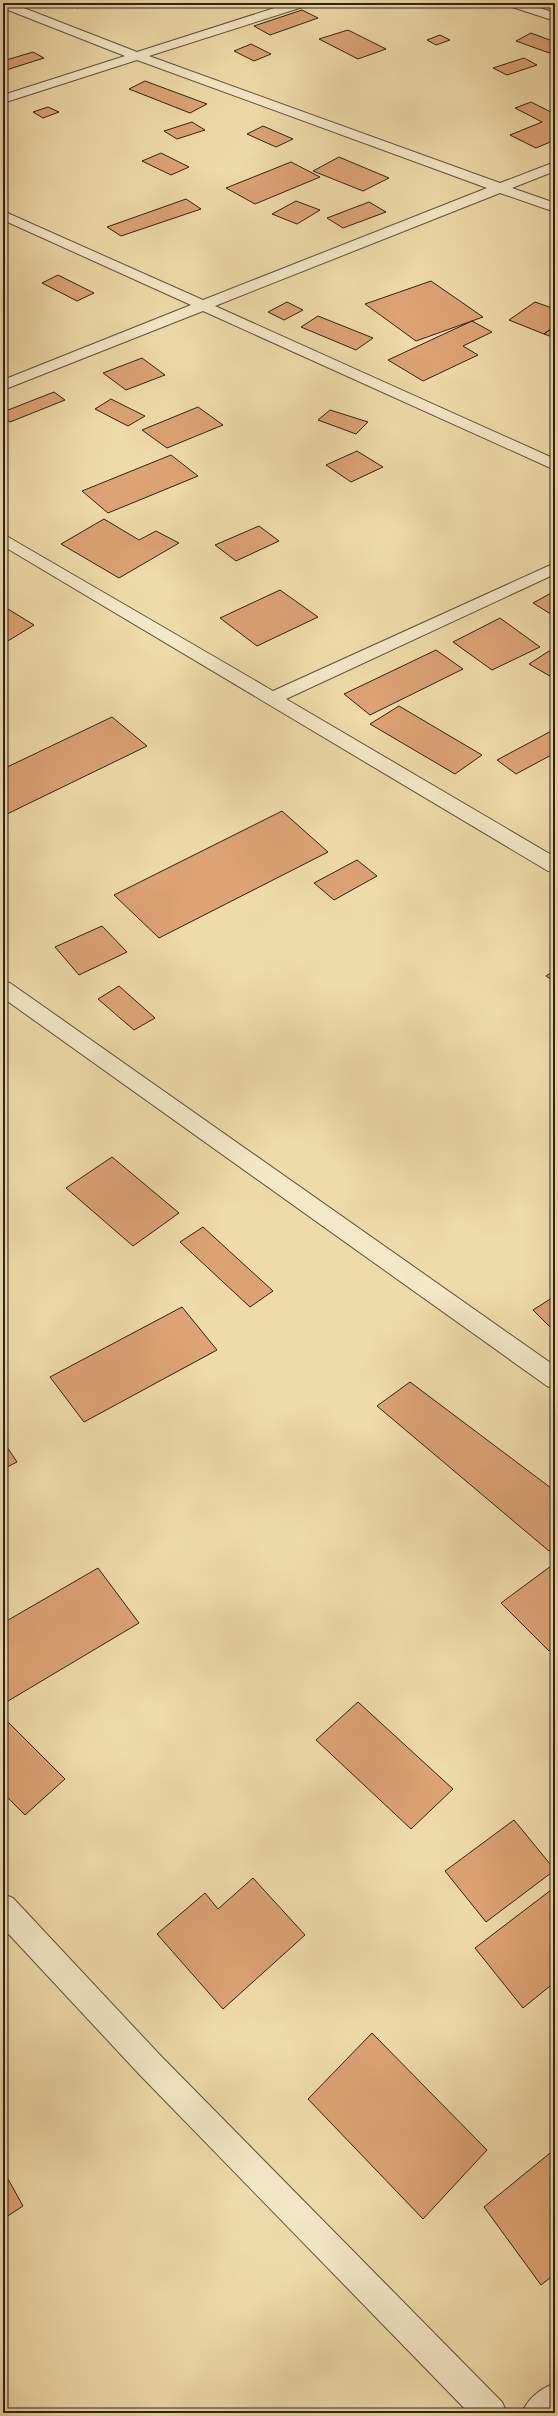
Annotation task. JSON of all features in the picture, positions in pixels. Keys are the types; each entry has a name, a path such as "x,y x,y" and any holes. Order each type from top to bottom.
{"street":[{"path":"3,99 302,3"},
{"path":"513,3 555,17"},
{"path":"3,4 137,56 499,189 555,208"},
{"path":"3,385 555,166"},
{"path":"3,215 555,465"},
{"path":"3,539 555,866"},
{"path":"271,699 555,568"},
{"path":"3,988 555,1379"},
{"path":"3,1908 149,2064 491,2413"},
{"path":"538,2413 555,2400"}],"building":[{"path":"69,3 94,3 77,8"},
{"path":"302,10 318,18 270,35 254,26"},
{"path":"348,30 386,49 358,59 319,39"},
{"path":"531,33 555,42 555,55 516,41"},
{"path":"440,35 450,40 436,45 427,40"},
{"path":"251,44 271,54 254,61 234,51"},
{"path":"33,52 44,58 3,71 3,61"},
{"path":"524,58 537,65 507,75 493,68"},
{"path":"145,81 207,104 190,113 129,89"},
{"path":"531,102 555,114 555,140 536,148 510,135 542,122 515,108"},
{"path":"48,107 59,112 43,118 33,112"},
{"path":"192,122 205,130 177,139 164,131"},
{"path":"263,126 293,139 276,147 247,134"},
{"path":"161,153 189,167 171,175 142,161"},
{"path":"339,157 389,178 363,191 313,171"},
{"path":"291,162 320,177 255,204 226,188"},
{"path":"186,199 201,209 121,236 107,227"},
{"path":"296,201 320,210 297,224 272,214"},
{"path":"369,202 386,212 343,228 327,218"},
{"path":"58,275 94,293 77,301 42,283"},
{"path":"431,281 483,317 416,341 365,304"},
{"path":"287,302 303,310 284,320 268,312"},
{"path":"535,302 555,309 555,326 544,334 509,320"},
{"path":"318,316 373,338 356,350 301,327"},
{"path":"472,321 492,332 463,346 478,355 423,381 388,360"},
{"path":"555,326 555,338 544,334"},
{"path":"142,358 165,375 126,390 103,373"},
{"path":"54,392 65,400 10,422 3,416 3,412"},
{"path":"111,399 145,416 128,426 95,409"},
{"path":"198,407 223,425 167,448 142,430"},
{"path":"330,410 368,422 356,434 318,420"},
{"path":"357,451 383,467 351,482 326,465"},
{"path":"171,455 198,476 108,513 82,491"},
{"path":"104,519 139,540 156,531 179,543 119,578 61,544"},
{"path":"259,526 279,541 236,561 215,545"},
{"path":"280,590 318,617 257,646 220,618"},
{"path":"555,591 555,616 533,603"},
{"path":"3,606 34,625 3,644"},
{"path":"500,618 540,647 492,670 453,642"},
{"path":"436,650 463,669 370,715 344,694"},
{"path":"549,651 555,655 555,679 529,664"},
{"path":"399,706 482,755 455,774 370,724"},
{"path":"112,717 147,746 3,816 3,769"},
{"path":"555,729 555,753 516,774 497,760"},
{"path":"282,811 328,852 159,938 114,895"},
{"path":"357,860 377,876 334,900 314,883"},
{"path":"102,926 127,952 79,975 55,947"},
{"path":"555,970 555,982 546,976"},
{"path":"119,986 155,1018 134,1030 98,999"},
{"path":"112,1157 179,1213 133,1246 66,1188"},
{"path":"203,1227 273,1291 250,1307 180,1242"},
{"path":"555,1296 555,1328 553,1330 533,1310"},
{"path":"182,1307 217,1350 84,1422 50,1377"},
{"path":"410,1382 555,1491 555,1544 549,1551 377,1406"},
{"path":"3,1441 17,1462 3,1469"},
{"path":"555,1563 555,1646 549,1651 501,1603"},
{"path":"98,1568 139,1623 3,1704 3,1623"},
{"path":"358,1702 453,1789 411,1829 316,1740"},
{"path":"6,1720 65,1779 25,1815 3,1793 3,1723"},
{"path":"514,1820 555,1870 486,1922 445,1871"},
{"path":"253,1878 305,1935 223,2009 157,1934 205,1893 218,1909"},
{"path":"555,1887 555,1982 523,2008 475,1948"},
{"path":"372,2033 487,2150 423,2219 308,2099"},
{"path":"555,2149 555,2274 541,2285 484,2207"},
{"path":"3,2170 23,2206 3,2219"}]}
